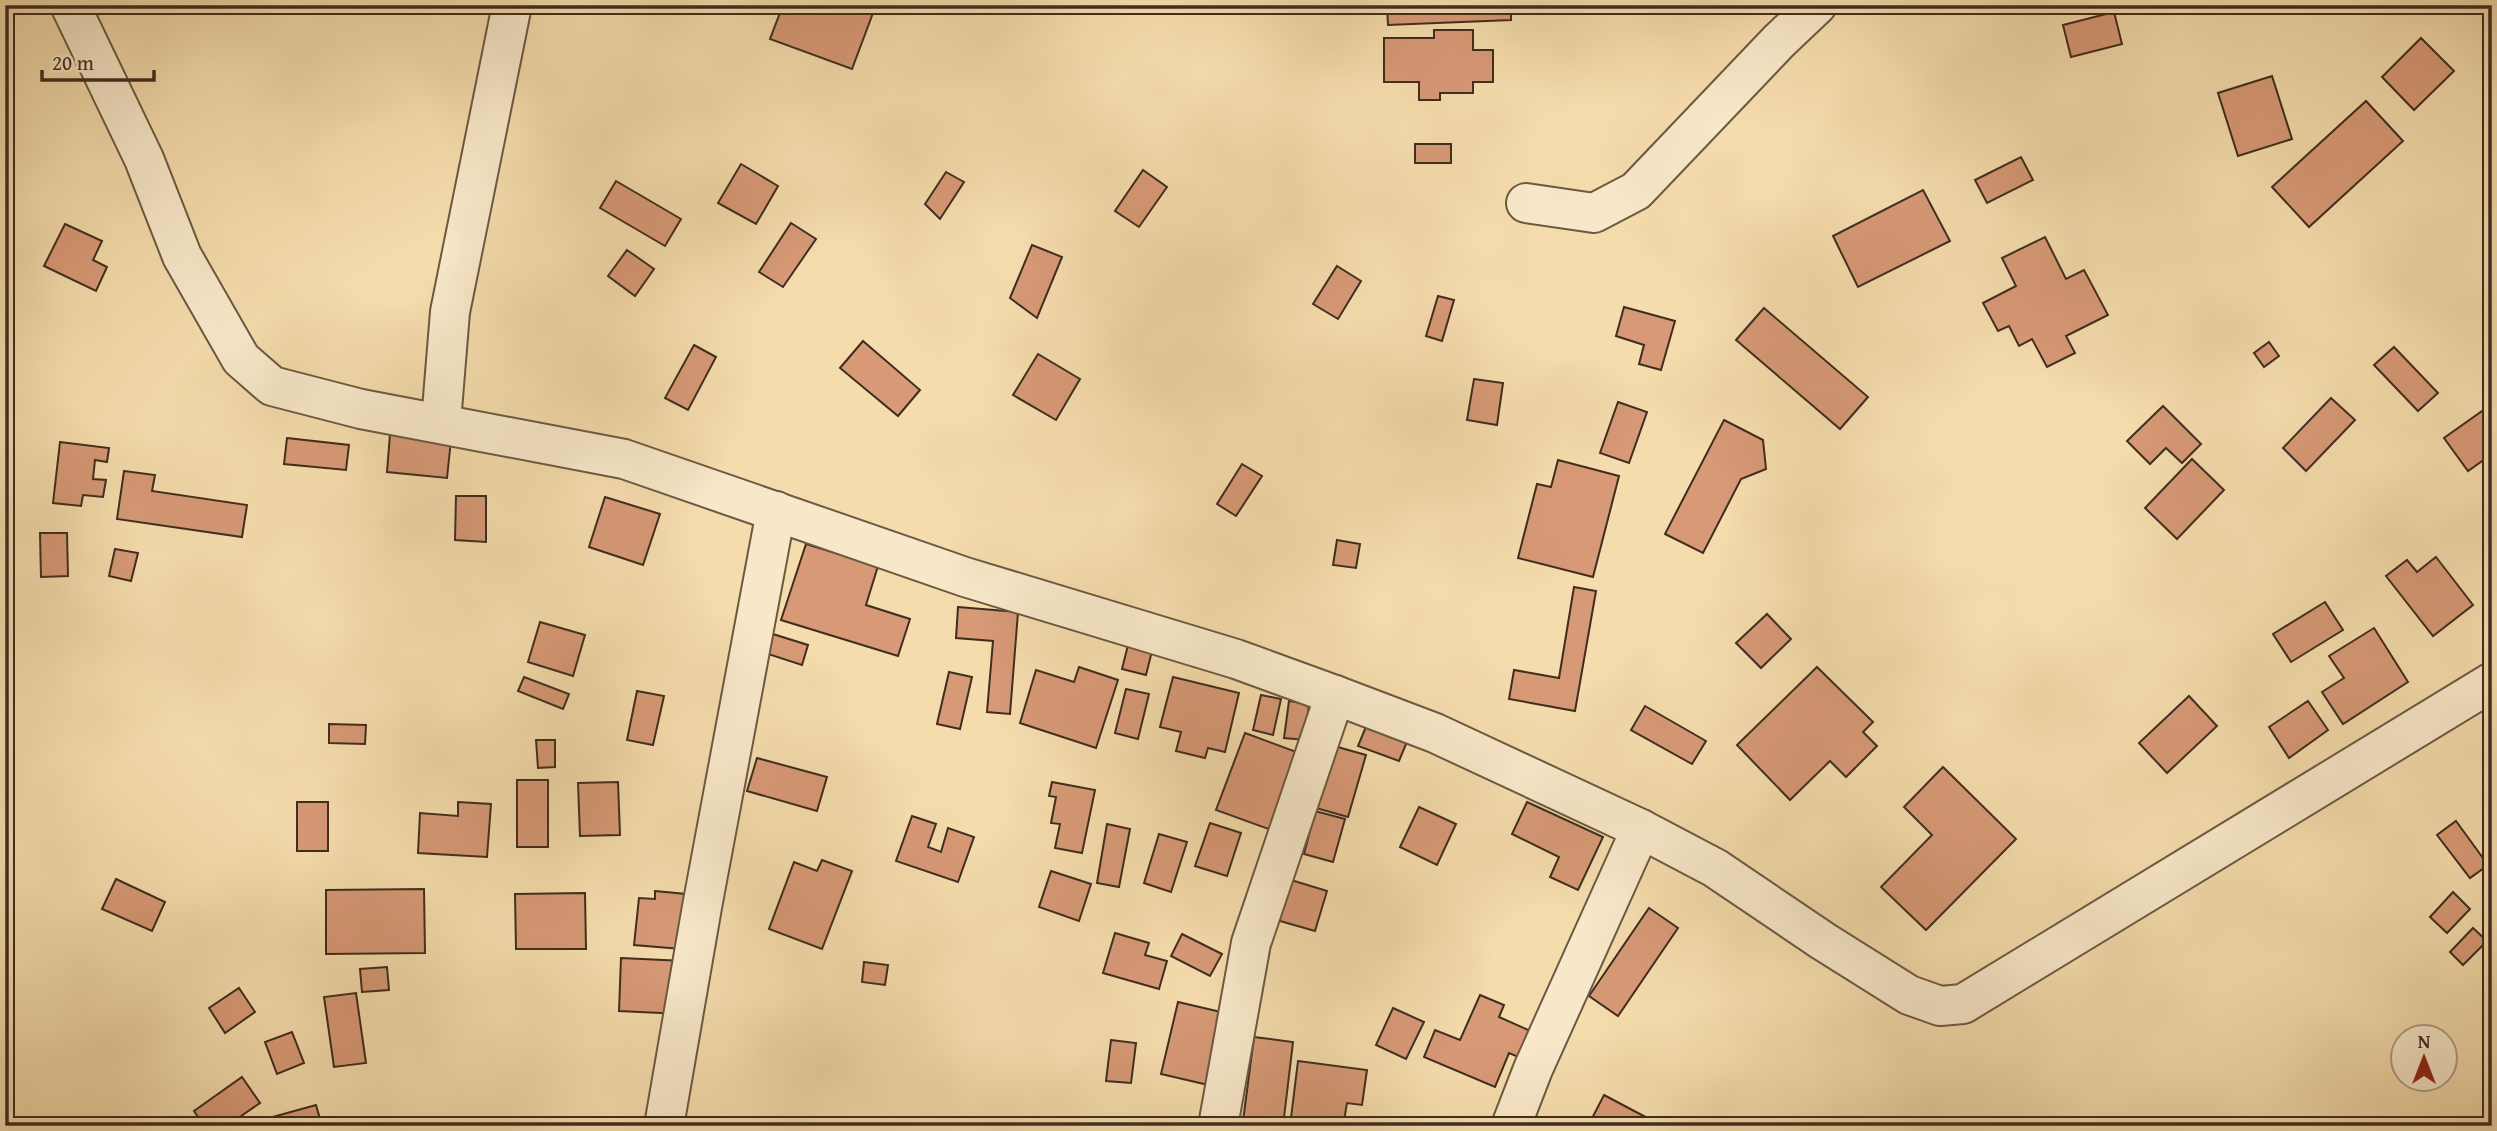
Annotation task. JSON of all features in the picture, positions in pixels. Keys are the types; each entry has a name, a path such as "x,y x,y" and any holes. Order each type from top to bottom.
{"street":[{"path":"70,5 144,159 182,256 241,359 272,386 361,409 441,422 624,459 965,577 1236,659 1335,695 1436,733 1641,829 1715,868 1909,995 1940,1006 1963,1004 2492,682"},
{"path":"441,422 450,312 512,5"},
{"path":"1526,203 1594,213 1636,191 1779,41 1817,5"},
{"path":"664,1126 704,894 776,511"},
{"path":"1218,1126 1251,943 1335,695"},
{"path":"1511,1126 1533,1069 1641,829"}],"building":[{"path":"783,5 876,5 852,69 770,39"},
{"path":"1387,5 1511,5 1511,20 1388,25"},
{"path":"2114,12 2122,44 2071,57 2063,25"},
{"path":"1434,30 1473,30 1473,50 1493,50 1493,82 1473,82 1473,93 1440,93 1440,100 1419,100 1419,82 1384,82 1384,38 1434,38"},
{"path":"2421,38 2454,71 2414,110 2382,77"},
{"path":"2272,76 2292,139 2238,156 2218,93"},
{"path":"2366,101 2403,141 2309,227 2272,187"},
{"path":"1415,144 1451,144 1451,163 1415,163"},
{"path":"2021,157 2033,180 1987,203 1975,180"},
{"path":"741,164 778,186 756,224 718,203"},
{"path":"1143,170 1167,187 1139,227 1115,211"},
{"path":"946,172 964,182 940,219 925,204"},
{"path":"616,181 681,219 665,246 600,208"},
{"path":"1923,190 1950,241 1858,287 1833,236"},
{"path":"791,223 816,239 783,287 759,272"},
{"path":"65,224 102,241 93,260 107,267 96,291 44,266"},
{"path":"2045,237 2066,279 2084,270 2108,315 2066,336 2075,353 2047,367 2032,339 2019,346 2009,326 1998,331 1983,303 2016,286 2002,258"},
{"path":"1032,245 1062,257 1037,318 1010,298"},
{"path":"627,250 654,269 635,296 608,276"},
{"path":"1337,266 1361,281 1338,319 1313,304"},
{"path":"1438,296 1454,300 1442,341 1426,336"},
{"path":"1624,307 1675,321 1661,370 1639,364 1644,345 1616,336"},
{"path":"1764,308 1868,397 1840,429 1736,340"},
{"path":"863,341 920,390 898,416 840,368"},
{"path":"2269,342 2279,356 2264,367 2254,353"},
{"path":"694,345 716,357 688,410 665,398"},
{"path":"2394,347 2438,393 2418,411 2374,365"},
{"path":"1038,354 1080,379 1056,420 1013,395"},
{"path":"1474,379 1503,383 1497,425 1467,420"},
{"path":"2331,398 2355,420 2306,471 2283,448"},
{"path":"1618,402 1647,412 1629,463 1600,453"},
{"path":"2492,404 2492,454 2468,471 2444,438"},
{"path":"2163,406 2201,444 2182,463 2166,448 2150,464 2127,441"},
{"path":"1724,420 1763,440 1766,469 1741,479 1703,553 1665,534"},
{"path":"390,434 451,440 447,478 387,472"},
{"path":"287,438 349,445 346,470 284,464"},
{"path":"60,442 109,448 107,462 95,460 93,479 106,480 103,497 83,495 81,506 53,503"},
{"path":"2192,459 2224,490 2177,539 2145,508"},
{"path":"1558,460 1619,476 1593,577 1518,558 1537,484 1551,487"},
{"path":"1242,464 1262,476 1236,516 1217,504"},
{"path":"124,471 155,475 152,491 247,505 242,537 117,519"},
{"path":"456,496 486,496 486,542 455,540"},
{"path":"605,497 660,514 643,565 589,547"},
{"path":"40,533 67,533 68,576 41,577"},
{"path":"1337,540 1360,544 1356,568 1333,565"},
{"path":"806,544 878,566 866,605 910,619 898,656 781,620"},
{"path":"115,549 138,553 131,581 109,576"},
{"path":"2436,557 2473,605 2433,636 2386,576 2407,560 2417,572"},
{"path":"1574,587 1596,591 1575,711 1509,699 1514,670 1559,678"},
{"path":"2325,602 2343,630 2291,662 2273,634"},
{"path":"958,607 1018,612 1010,714 987,712 993,641 956,638"},
{"path":"1767,614 1791,639 1761,668 1736,643"},
{"path":"540,622 585,635 573,676 528,662"},
{"path":"2374,628 2408,682 2343,724 2322,692 2344,678 2329,656"},
{"path":"760,630 808,645 802,665 753,649"},
{"path":"1130,637 1154,643 1146,675 1122,669"},
{"path":"1079,667 1118,680 1096,748 1020,723 1036,670 1074,682"},
{"path":"1817,667 1873,722 1863,732 1877,746 1846,777 1830,761 1790,800 1737,745"},
{"path":"949,672 972,677 960,729 937,724"},
{"path":"524,677 569,694 563,709 518,691"},
{"path":"1173,677 1239,693 1225,752 1208,748 1205,758 1176,751 1181,732 1160,727"},
{"path":"1126,689 1149,694 1138,739 1115,733"},
{"path":"637,691 664,696 653,745 627,740"},
{"path":"1261,695 1281,699 1273,735 1253,730"},
{"path":"2189,696 2217,726 2167,773 2139,743"},
{"path":"1289,701 1309,704 1305,740 1284,738"},
{"path":"2308,701 2328,730 2289,758 2269,727"},
{"path":"1645,706 1706,741 1692,764 1631,730"},
{"path":"1370,717 1411,732 1399,761 1358,746"},
{"path":"329,724 366,725 365,744 329,743"},
{"path":"1245,733 1302,754 1274,831 1216,810"},
{"path":"536,740 555,740 555,767 538,768"},
{"path":"1327,744 1366,755 1348,817 1309,806"},
{"path":"757,758 827,777 817,811 747,791"},
{"path":"1943,767 2016,839 1926,930 1881,887 1932,835 1904,807"},
{"path":"517,780 548,780 548,847 517,847"},
{"path":"618,782 620,835 580,836 578,783"},
{"path":"1052,782 1095,790 1082,853 1055,848 1060,824 1051,823 1056,797 1049,796"},
{"path":"297,802 328,802 328,851 297,851"},
{"path":"458,802 491,804 487,857 418,853 420,813 458,816"},
{"path":"1527,802 1603,837 1578,890 1550,877 1559,857 1512,834"},
{"path":"1419,807 1456,824 1437,865 1400,847"},
{"path":"1315,811 1345,819 1333,862 1304,854"},
{"path":"912,816 936,824 928,847 941,852 948,828 974,837 958,882 896,861"},
{"path":"2456,821 2488,865 2470,878 2437,835"},
{"path":"1210,823 1241,833 1227,876 1195,866"},
{"path":"1107,824 1130,829 1119,887 1097,883"},
{"path":"1159,834 1187,842 1171,892 1144,883"},
{"path":"822,860 852,871 822,949 769,929 794,862 817,871"},
{"path":"1051,871 1091,884 1079,921 1039,907"},
{"path":"1278,876 1327,891 1315,931 1266,917"},
{"path":"116,879 165,902 152,931 102,909"},
{"path":"424,889 425,953 326,954 326,890"},
{"path":"655,891 686,894 681,949 634,945 639,898 655,899"},
{"path":"2453,892 2470,909 2447,933 2430,917"},
{"path":"585,893 586,949 516,949 515,894"},
{"path":"1649,908 1678,928 1618,1016 1589,996"},
{"path":"2473,928 2487,941 2463,965 2450,952"},
{"path":"1115,933 1149,943 1145,955 1167,961 1159,989 1103,973"},
{"path":"1182,934 1222,954 1210,976 1171,956"},
{"path":"621,958 684,961 681,1014 619,1011"},
{"path":"864,962 888,965 885,985 862,982"},
{"path":"387,967 389,990 362,992 360,969"},
{"path":"239,988 255,1012 225,1033 209,1008"},
{"path":"356,993 366,1063 334,1067 324,997"},
{"path":"1480,995 1504,1005 1499,1017 1544,1037 1533,1063 1509,1053 1495,1087 1424,1057 1435,1030 1460,1040"},
{"path":"1178,1002 1234,1015 1217,1087 1161,1074"},
{"path":"1393,1008 1424,1022 1406,1059 1376,1045"},
{"path":"292,1032 304,1063 277,1074 265,1042"},
{"path":"1254,1037 1293,1042 1283,1126 1243,1121"},
{"path":"1111,1040 1136,1043 1131,1083 1106,1081"},
{"path":"1298,1061 1367,1070 1362,1105 1347,1103 1343,1126 1290,1126"},
{"path":"242,1077 260,1103 231,1123 232,1126 204,1126 194,1111"},
{"path":"1604,1095 1655,1122 1653,1126 1588,1126"},
{"path":"316,1105 322,1126 271,1126 269,1118"}]}
